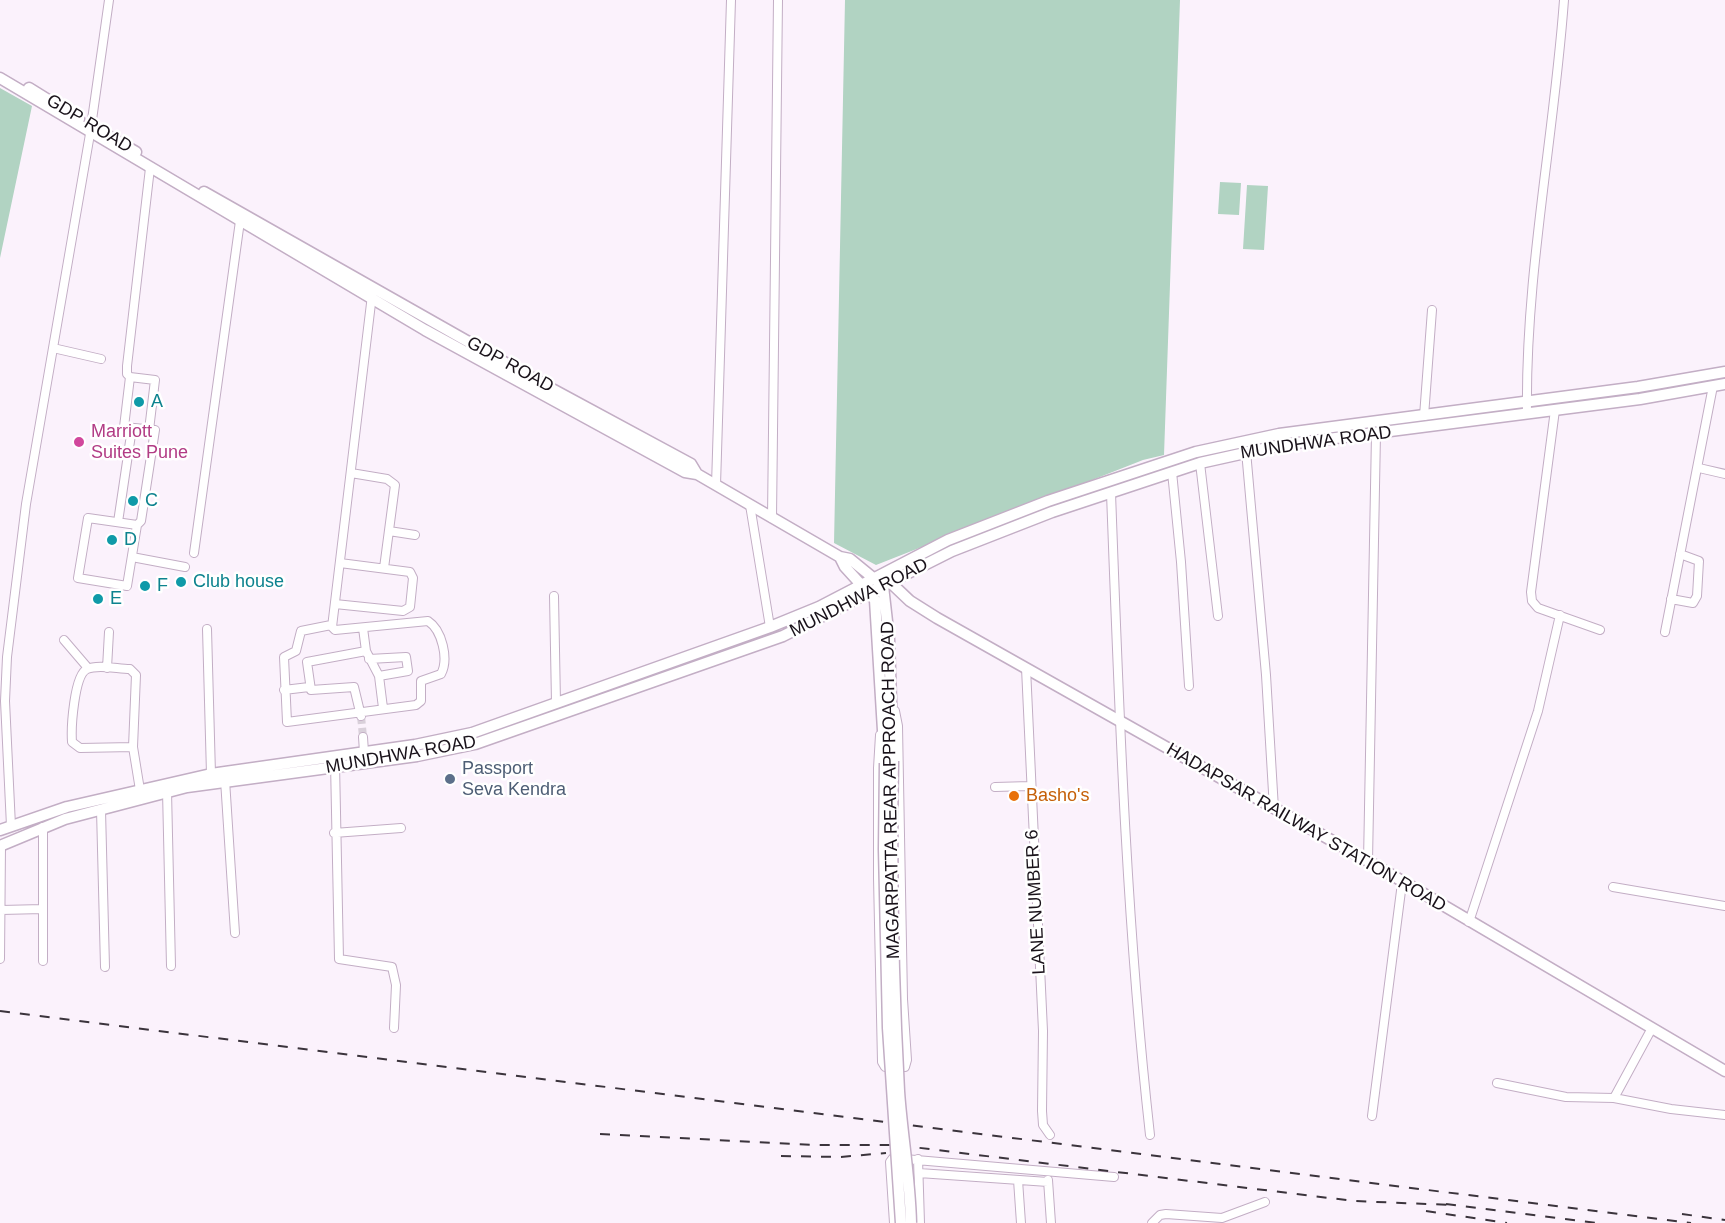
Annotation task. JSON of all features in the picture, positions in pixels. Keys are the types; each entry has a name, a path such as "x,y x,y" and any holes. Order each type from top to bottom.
{"main road":[{"name":"GDP ROAD","path":"0,71 90,130 373,293 691,464 697,474 840,557"},
{"path":"0,78 240,221 373,293"},
{"name":"MUNDHWA ROAD","path":"3,844 43,828 167,791 335,762 364,752 473,739 556,703 783,636 952,551 999,532 1172,472 1193,461 1246,451 1376,434 1725,372"},
{"name":"MUNDHWA ROAD","path":"0,830 67,807 211,774 417,756 473,739 704,658 819,607 948,540 995,521 1279,434 1424,416 1527,408 1555,410 1725,384"},
{"path":"840,557 850,560 874,578 887,584"},
{"name":"MAGARPATTA REAR APPROACH ROAD","path":"840,557 844,567 870,593 878,611 883,725 889,762 899,1081 910,1179 911,1223"},
{"name":"HADAPSAR RAILWAY STATION ROAD","path":"887,584 937,618 1368,861 1468,922 1725,1071"},
{"name":"MAGARPATTA REAR APPROACH ROAD","path":"887,584 891,702 884,849 888,1029 901,1223"}],"street":[{"path":"11,826 5,701 7,657 26,504 90,130 109,0"},
{"path":"716,485 731,0"},
{"path":"772,518 778,0"},
{"path":"1527,408 1538,235 1555,108 1564,0"},
{"path":"137,525 88,518 78,578 127,586 137,525 141,521 155,430 124,427 130,377 127,374 150,168"},
{"path":"194,553 240,221"},
{"path":"332,626 373,293"},
{"path":"1424,416 1432,310"},
{"path":"53,348 101,359"},
{"path":"130,377 155,380 149,430"},
{"path":"1665,632 1699,468 1713,386"},
{"path":"1555,410 1531,592 1532,601 1538,608 1600,630"},
{"path":"118,522 132,428"},
{"path":"1368,861 1376,434"},
{"path":"1246,451 1266,675 1274,809"},
{"path":"1193,461 1218,616"},
{"path":"1699,468 1725,474"},
{"path":"1172,472 1181,562 1189,686"},
{"path":"351,473 393,482 395,490 384,568"},
{"path":"1111,493 1125,846 1139,1036 1150,1135"},
{"path":"750,505 770,627"},
{"path":"389,531 415,535"},
{"path":"1671,599 1693,603 1697,596 1699,561 1680,554"},
{"path":"132,557 185,567"},
{"path":"335,604 407,610 410,607 413,574 340,563"},
{"path":"554,596 556,703"},
{"path":"1468,922 1538,711 1560,615"},
{"path":"423,621 434,625 440,635 444,669 441,674 421,681 421,701 416,705 286,722 284,657 296,651 301,632 332,626 335,630 423,621"},
{"path":"363,628 366,651 379,676 383,708"},
{"path":"207,629 211,774"},
{"path":"107,668 109,632"},
{"path":"64,640 88,668"},
{"path":"361,714 354,687 314,691 309,687 306,666 309,659 366,651"},
{"path":"369,659 406,657 408,671 379,676"},
{"path":"133,747 80,748 72,742 77,683 79,676 88,668 130,669 136,675 133,747 140,790"},
{"name":"LANE NUMBER 6","path":"1026,668 1043,1031 1042,1111 1043,1125 1050,1135"},
{"path":"284,690 309,687"},
{"path":"883,725 878,746 882,1062 885,1066 905,1067 898,726 891,702"},
{"path":"363,737 364,752"},
{"path":"335,762 334,833 339,959 392,967 396,985 394,1028"},
{"path":"225,780 235,933"},
{"path":"995,787 1030,786"},
{"path":"167,791 171,966"},
{"path":"101,810 105,968"},
{"path":"43,828 43,961"},
{"path":"334,833 401,828"},
{"path":"0,959 3,844"},
{"path":"1372,1116 1402,883"},
{"path":"1613,887 1725,906"},
{"path":"1,910 43,909"},
{"path":"1614,1098 1652,1029"},
{"path":"1497,1083 1566,1097 1614,1098 1671,1109 1725,1115"},
{"path":"894,1223 891,1159 918,1159 1114,1177"},
{"path":"918,1159 920,1223"},
{"path":"1047,1171 1051,1223"},
{"path":"919,1173 1048,1182"},
{"path":"1018,1180 1021,1223"},
{"path":"1152,1223 1160,1215 1166,1214 1222,1218 1265,1202"}],"green space":[{"path":"845,0 1180,0 1164,455 1143,460 876,565 834,543"},
{"path":"0,88 32,106 0,258"},
{"path":"1220,182 1241,183 1239,215 1218,214"},
{"path":"1247,185 1268,186 1264,250 1243,249"}],"tunnel":[{"path":"361,716 363,737"}],"railway":[{"path":"0,1011 1691,1223"},
{"path":"600,1134 815,1145 896,1145 1354,1201 1452,1205"},
{"path":"781,1156 841,1157 886,1153"},
{"path":"1446,1204 1597,1223"},
{"path":"1426,1211 1507,1223"},
{"path":"1682,1214 1725,1220"}],"place":[{"name":"A","path":"139,402"},
{"name":"Marriott Suites Pune","path":"79,442"},
{"name":"C","path":"133,501"},
{"name":"D","path":"112,540"},
{"name":"Club house","path":"181,582"},
{"name":"F","path":"145,586"},
{"name":"E","path":"98,599"},
{"name":"Passport Seva Kendra","path":"450,779"},
{"name":"Basho's","path":"1014,796"}]}
